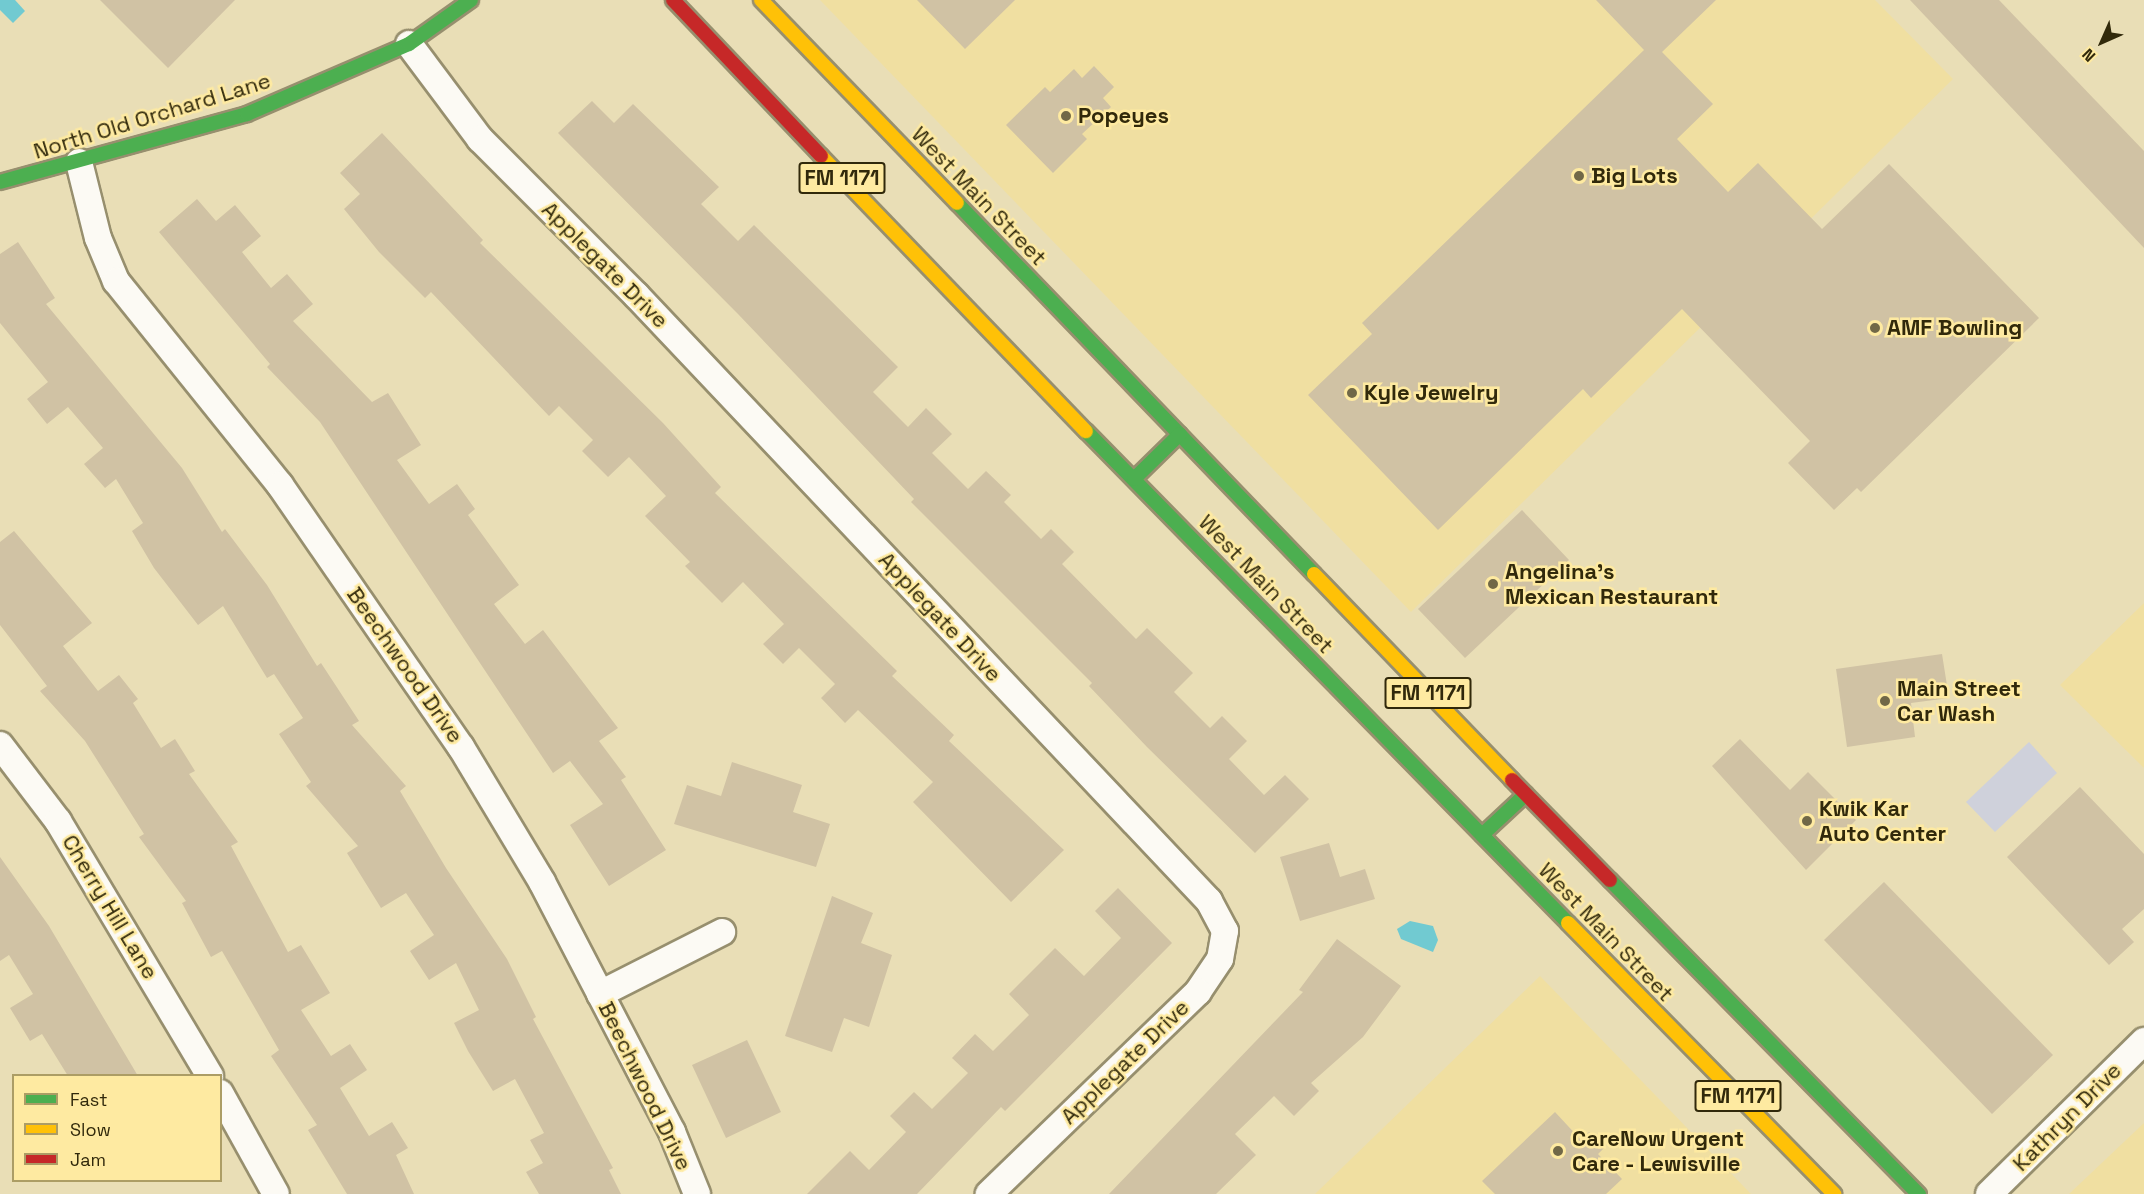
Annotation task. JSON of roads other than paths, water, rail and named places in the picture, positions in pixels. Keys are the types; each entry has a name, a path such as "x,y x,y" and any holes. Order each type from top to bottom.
{"main road":[{"name":"North Old Orchard Lane","path":"0,182 248,114 409,44 471,0"},
{"name":"West Main Street","path":"673,0 1134,479 1834,1194"},
{"name":"West Main Street","path":"761,0 1526,794 1919,1194"},
{"path":"1134,479 1179,434"},
{"path":"1482,835 1526,794"}],"street":[{"name":"Applegate Drive","path":"409,44 480,140 636,295 1209,901 1225,931 1220,959 1198,992 989,1194"},
{"name":"Beechwood Drive","path":"79,162 98,238 116,280 280,485 461,747 542,882 672,1132 697,1194"},
{"name":"Cherry Hill Lane","path":"0,746 58,821 209,1074"},
{"path":"600,994 722,932"},
{"name":"Kathryn Drive","path":"1989,1194 2144,1041"},
{"path":"222,1097 276,1194"}],"water":[{"path":"0,0 15,0 25,11 13,23 0,10"},
{"path":"1410,921 1433,926 1438,940 1433,952 1401,939 1397,929"}],"place":[{"name":"Popeyes","path":"1066,116"},
{"name":"Big Lots","path":"1579,176"},
{"name":"AMF Bowling","path":"1875,328"},
{"name":"Kyle Jewelry","path":"1352,393"},
{"name":"Angelina's Mexican Restaurant","path":"1493,584"},
{"name":"Main Street Car Wash","path":"1885,701"},
{"name":"Kwik Kar Auto Center","path":"1807,821"},
{"name":"CareNow Urgent Care - Lewisville","path":"1558,1151"}]}
